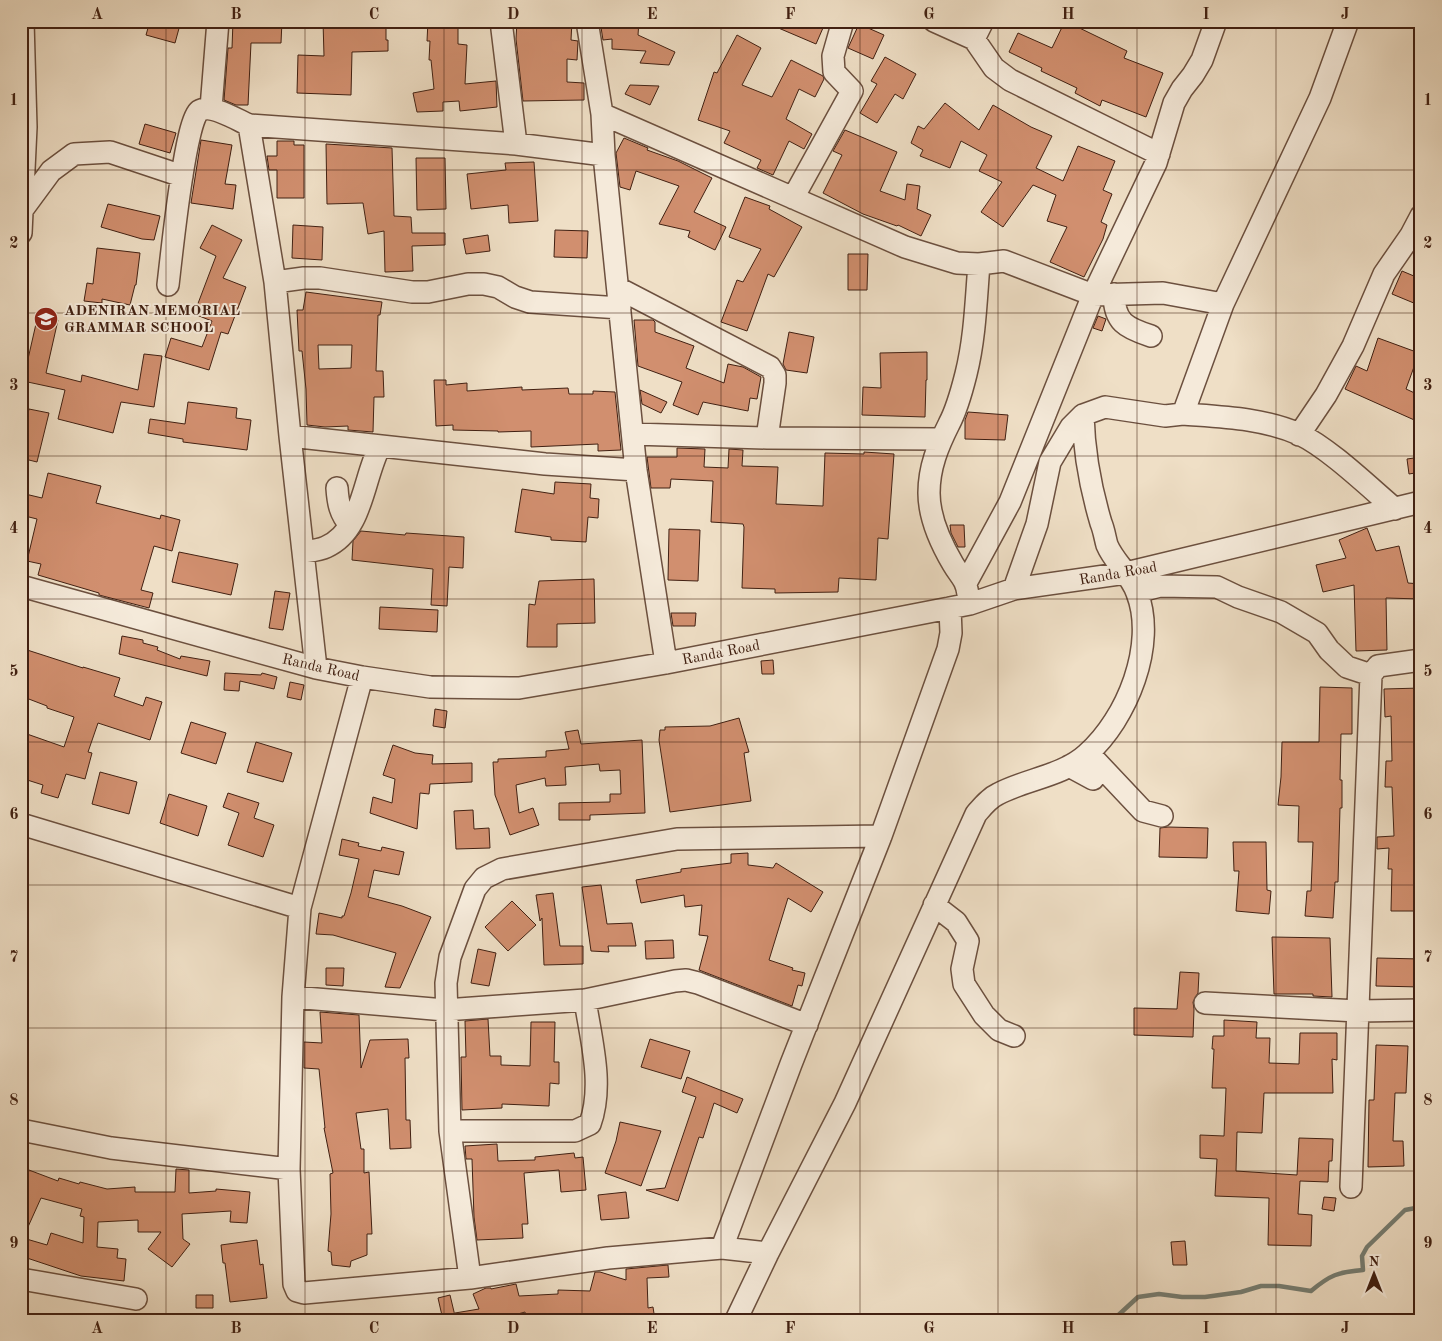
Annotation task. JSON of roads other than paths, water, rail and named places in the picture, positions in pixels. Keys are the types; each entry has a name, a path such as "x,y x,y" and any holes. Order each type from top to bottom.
{"street":[{"path":"21,233 24,124 23,21"},
{"path":"211,108 218,21"},
{"path":"501,21 516,144"},
{"path":"587,21 602,114 604,155 636,470 666,663"},
{"path":"793,198 852,91 834,72 833,56 843,21"},
{"path":"934,21 978,30 984,56 994,68 1010,80 1159,154"},
{"path":"722,1248 806,1025 881,836 948,649 966,582 1010,502 1103,295 1159,154 1174,104 1202,60 1216,21"},
{"path":"1183,414 1223,304 1320,98 1348,21"},
{"path":"168,285 185,156 195,116 200,110 211,108 249,125 516,144 604,155"},
{"path":"602,114 905,247 957,263 979,264 1004,260 1103,295 1164,293 1223,304"},
{"path":"249,125 275,282 316,668"},
{"path":"22,208 51,171 74,154 110,152 182,176"},
{"path":"1299,435 1326,395 1353,346 1384,274 1421,216"},
{"path":"966,582 937,534 929,493 931,470 941,439 950,423 970,358 979,264"},
{"path":"275,282 320,278 412,292 428,292 468,284 484,284 498,287 515,297 530,302 619,298 770,367 775,375 775,383 767,438"},
{"path":"1103,295 1122,322 1136,331 1151,336"},
{"path":"1014,589 1037,524 1050,462 1071,427 1083,415 1104,407 1164,416 1183,414 1265,423 1299,435 1336,459 1395,509"},
{"path":"736,1320 845,1103 976,814 996,794 1069,766 1087,754 1110,728 1138,672 1144,644 1144,617 1137,592 1108,546 1094,501 1084,450 1083,415"},
{"path":"633,434 767,438 941,439"},
{"path":"290,436 545,464 636,470"},
{"path":"303,552 326,547 342,536 355,519 371,466 380,446"},
{"path":"336,488 338,503 343,516 350,525"},
{"name":"Randa Road","path":"21,586 316,668 362,677 430,686 519,688 666,663 960,606 1014,589 1126,573 1421,502"},
{"path":"1137,592 1160,586 1217,587 1238,597 1281,612 1317,633 1329,650 1347,667 1370,675"},
{"path":"1352,1187 1370,675 1378,666 1421,660"},
{"path":"362,677 300,908 293,997 289,1169 294,1284 297,1291 304,1293 470,1278 608,1258 722,1248 768,1253"},
{"path":"1069,766 1093,779 1094,759 1143,811 1162,816"},
{"path":"21,824 300,908"},
{"path":"470,1278 450,1131 445,1010 446,982 450,957 474,889 484,878 502,869 677,839 881,836"},
{"path":"934,905 956,922 968,941 962,969 964,984 984,1015 999,1030 1014,1036"},
{"path":"293,997 445,1010 585,1000 675,980 686,980 806,1025"},
{"path":"450,1131 575,1131 590,1124 595,1111 597,1081 585,1000"},
{"path":"1205,1004 1358,1011 1421,1010"},
{"path":"21,1130 111,1148 289,1169"},
{"path":"21,1280 136,1299"}],"waterway":[{"path":"1113,1320 1138,1297 1159,1294 1205,1297 1241,1292 1261,1286 1279,1286 1311,1291 1335,1275 1363,1270 1362,1256 1367,1247 1405,1210 1421,1207"}],"place":[{"name":"ADENIRAN MEMORIAL GRAMMAR SCHOOL","path":"46,319"}]}
